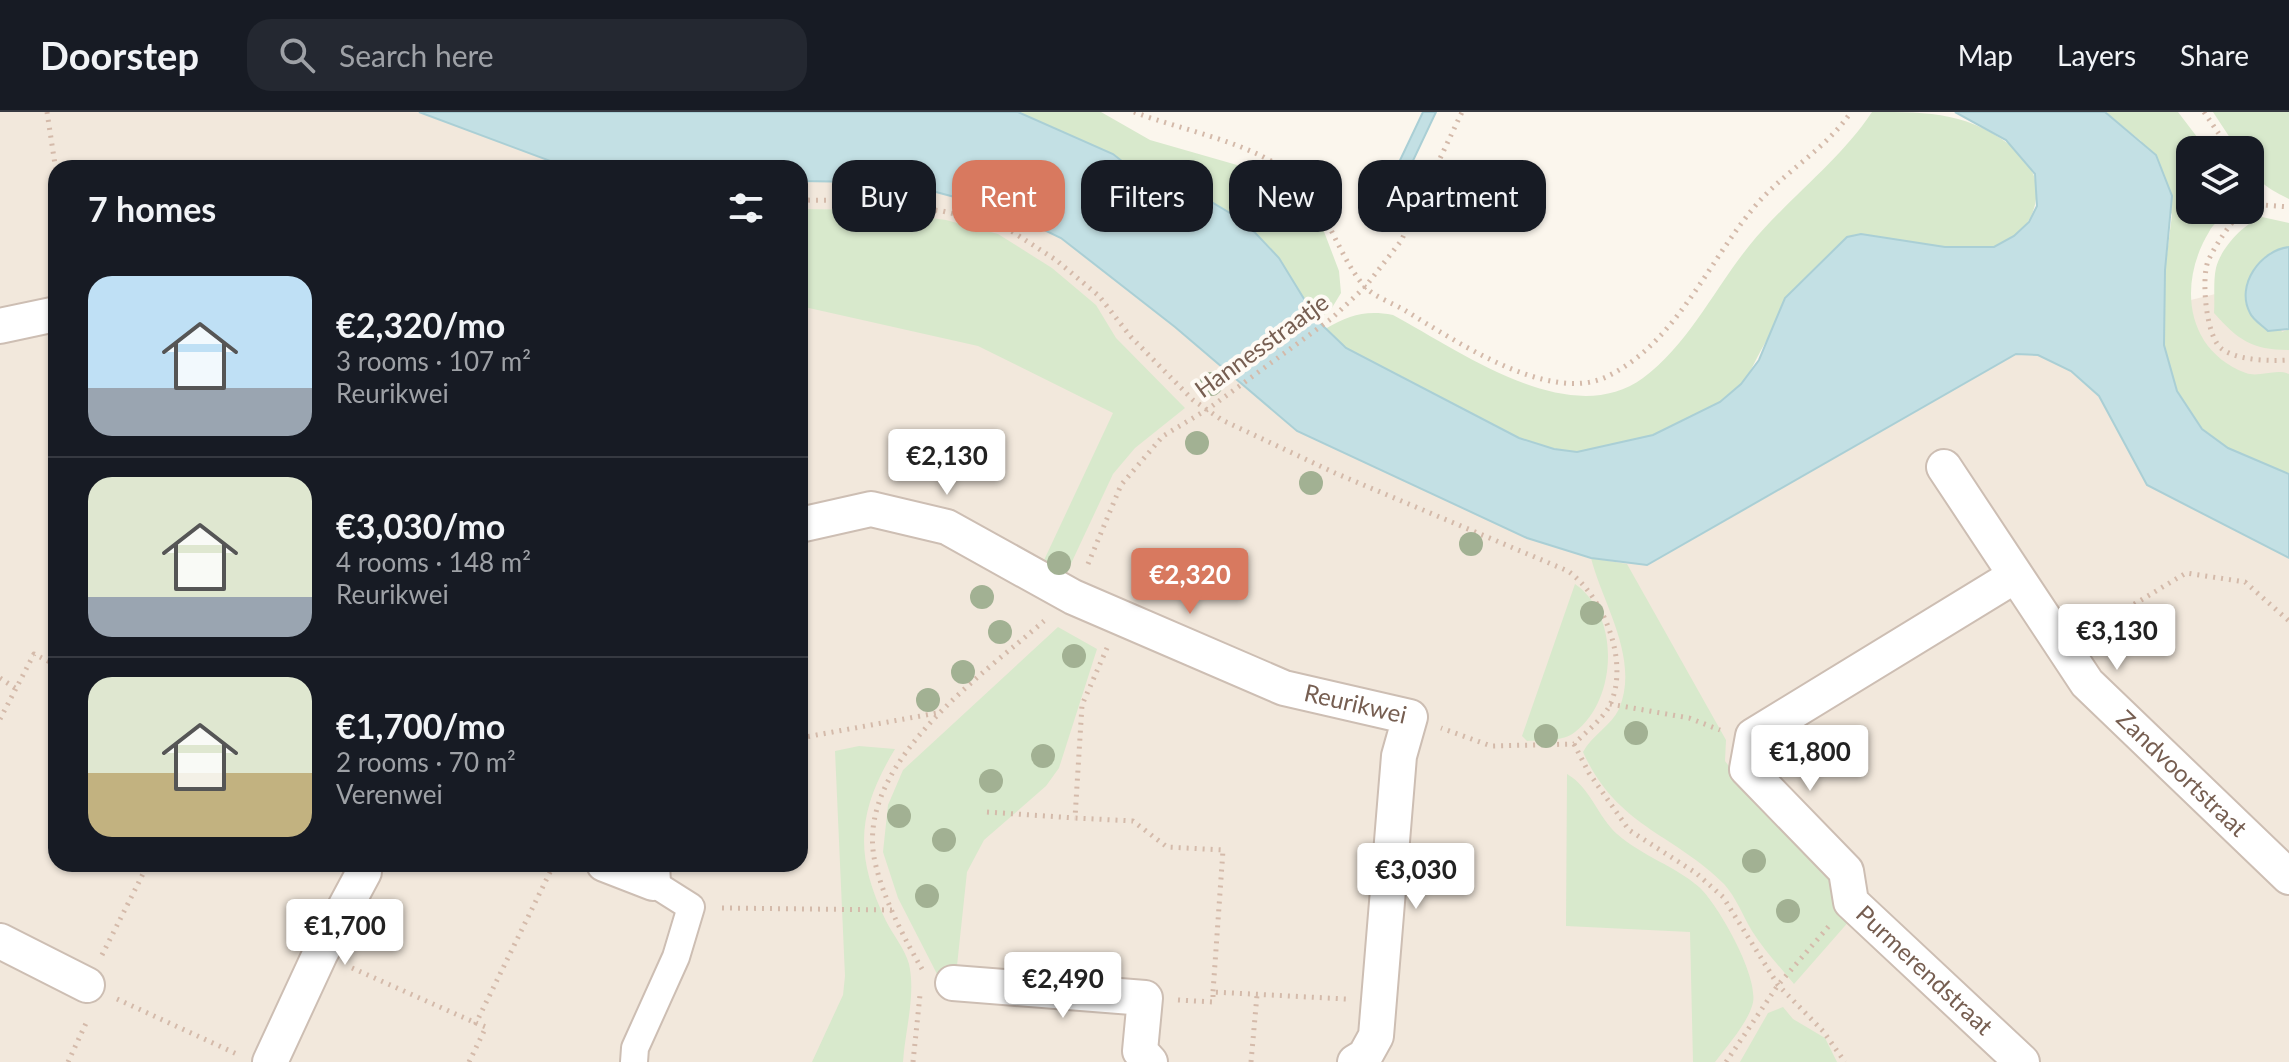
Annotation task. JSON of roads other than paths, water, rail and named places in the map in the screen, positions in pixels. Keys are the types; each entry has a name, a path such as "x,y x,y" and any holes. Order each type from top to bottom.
{"street":[{"path":"0,326 48,316"},
{"name":"Zandvoortstraat","path":"1944,467 2013,577 2087,683 2289,877"},
{"name":"Reurikwei","path":"808,523 871,509 947,527 1073,597 1284,688 1410,717 1399,756 1376,1036 1362,1060"},
{"name":"Purmerendstraat","path":"2013,577 1753,736 1747,769 1846,871 1851,902 2022,1062"},
{"path":"255,1059 320,954 364,872"},
{"path":"634,1062 635,1048 676,957 691,907 652,874"},
{"path":"0,941 94,988"},
{"path":"934,980 1145,998 1140,1051 1150,1062"}],"water":[{"path":"419,112 1018,112 1121,160 1081,160 1081,232 1213,232 1213,203 1229,212 1229,232 1254,232 1279,258 1317,320 1346,348 1519,438 1554,449 1577,452 1653,435 1720,402 1741,384 1759,360 1785,298 1847,237 1861,234 1945,247 1994,247 2014,236 2029,222 2037,206 2035,174 2006,140 1955,112 2105,112 2156,155 2172,196 2165,270 2164,345 2177,391 2202,429 2228,448 2289,474 2289,558 2147,485 2099,396 2071,371 2038,355 2016,354 1647,565 1591,558 1527,538 1297,431 1175,327 1061,238 1049,232 1065,232 1065,160 952,160 952,196 936,192 936,160 832,160 832,182 808,181 808,160 548,160"},
{"path":"1423,112 1436,112 1413,160 1400,160"},
{"path":"2289,247 2289,329 2268,331 2250,313 2246,302 2248,281 2260,262"}]}
